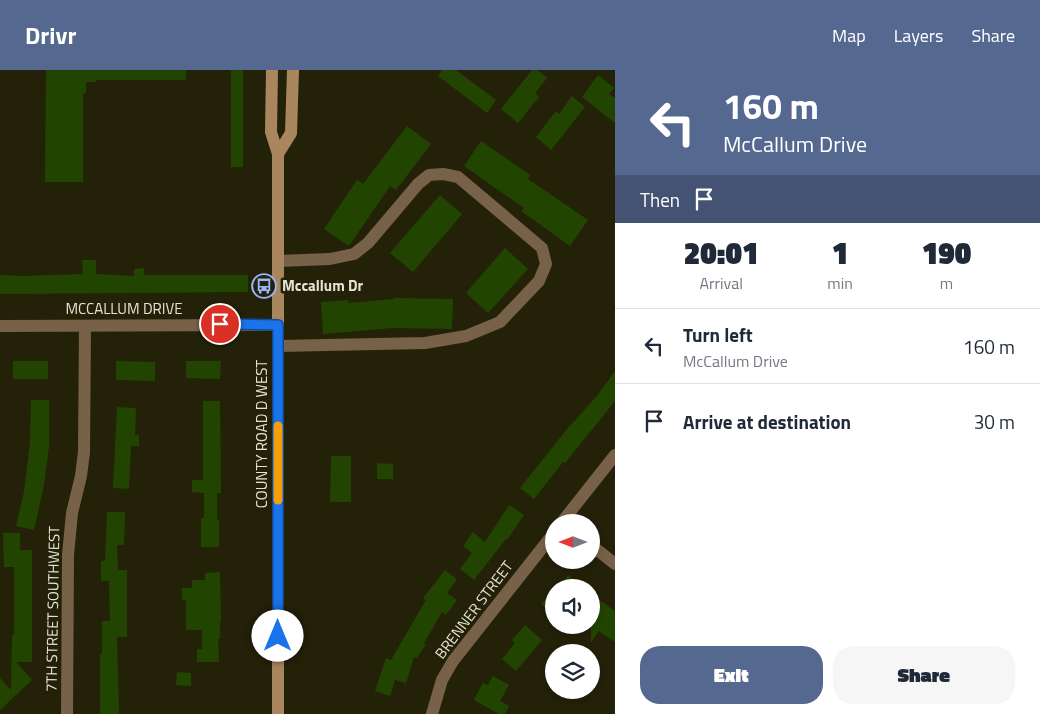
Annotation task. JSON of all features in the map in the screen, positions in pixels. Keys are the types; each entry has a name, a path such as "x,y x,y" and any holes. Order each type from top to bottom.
{"main road":[{"name":"COUNTY ROAD D WEST","path":"272,70 272,132 278,154 278,714"},
{"path":"278,154 292,133 293,70"}],"street":[{"path":"278,261 330,260 354,254 368,244 418,184 429,175 443,174 458,178 529,236 542,248 546,264 538,282 500,322 466,336 426,344 278,346"},
{"name":"MCCALLUM DRIVE","path":"0,326 278,325"},
{"name":"7TH STREET SOUTHWEST","path":"67,714 68,555 72,513 81,476 84,452 85,326"},
{"path":"569,514 615,455"},
{"name":"BRENNER STREET","path":"432,714 442,680 453,661 545,544"},
{"path":"600,552 615,564"}],"building":[{"path":"46,70 186,70 186,80 96,80 96,82 86,82 86,93 83,93 83,182 45,182"},
{"path":"231,70 243,70 243,167 231,167"},
{"path":"442,70 456,70 496,100 487,113 438,76"},
{"path":"532,70 537,70 547,78 535,93 539,97 518,123 501,109"},
{"path":"598,75 614,88 609,94 615,98 615,123 582,97"},
{"path":"572,96 585,107 551,150 536,137 556,111 559,114"},
{"path":"407,126 431,144 396,190 390,186 349,246 324,229 357,180 363,184"},
{"path":"481,141 530,175 528,179 588,220 570,246 521,211 524,208 464,166"},
{"path":"440,195 462,214 413,272 390,253"},
{"path":"505,248 528,269 488,313 466,293"},
{"path":"82,260 96,260 96,274 134,276 134,269 144,268 144,275 248,275 248,292 0,294 0,275 83,274"},
{"path":"394,298 453,299 452,329 392,328 323,334 321,302 348,300 348,303"},
{"path":"13,361 48,361 48,379 13,379"},
{"path":"116,361 155,362 155,381 116,380"},
{"path":"186,361 221,361 220,379 186,378"},
{"path":"615,371 615,401 534,499 520,488 568,428 597,396"},
{"path":"31,400 49,400 49,446 44,485 34,530 16,526 24,492 30,442"},
{"path":"203,401 220,401 221,493 217,493 219,547 201,547 201,518 204,518 204,493 192,492 192,480 203,480"},
{"path":"117,407 136,408 135,435 139,435 139,446 131,446 129,489 113,488"},
{"path":"331,456 351,456 351,502 330,502"},
{"path":"377,463 393,464 393,479 377,479"},
{"path":"509,505 524,515 507,540 474,580 460,569 472,553 463,546 473,532 485,542"},
{"path":"107,512 125,512 124,545 117,545 118,570 127,570 127,637 117,637 119,714 100,714 102,621 110,621 109,581 101,581 101,561 105,561"},
{"path":"3,533 20,533 20,550 32,550 32,662 16,662 32,680 0,710 0,678 11,690 12,635 14,635 14,567 4,567"},
{"path":"445,570 457,579 447,593 457,600 446,615 442,612 424,643 426,644 417,658 414,657 406,683 395,680 390,696 375,691 386,658 391,660 426,600 423,598"},
{"path":"220,572 221,622 220,639 218,639 219,662 197,662 197,649 202,649 202,630 186,630 186,600 182,600 182,588 192,588 192,580 205,580 205,573"},
{"path":"601,601 615,611 615,642 600,632"},
{"path":"525,625 542,640 516,671 502,659 515,643 512,640"},
{"path":"591,634 597,634 591,642"},
{"path":"177,672 191,673 191,686 176,685"},
{"path":"493,676 509,685 500,701 509,706 505,714 499,714 474,700 483,683 488,685"}],"slow traffic":[{"path":"278,426 278,500"}],"place":[{"name":"Mccallum Dr","path":"264,286"}],"route":[{"path":"220,324 278,325 278,636"}]}
